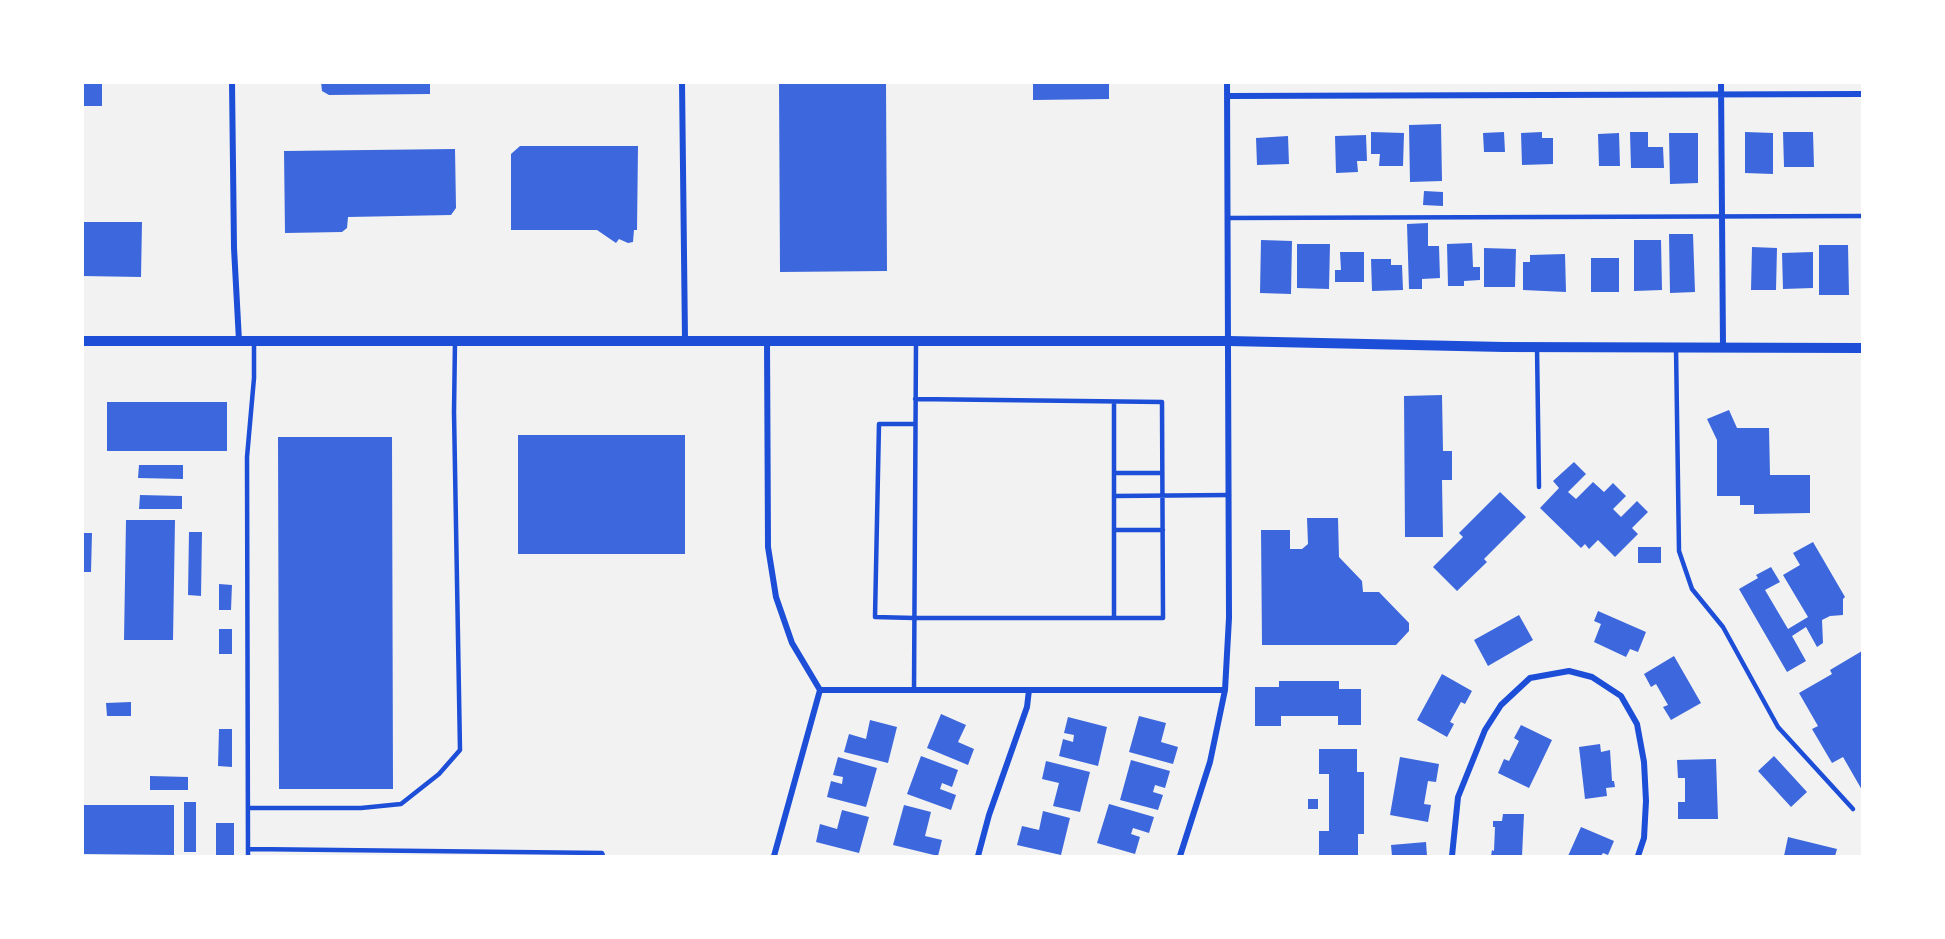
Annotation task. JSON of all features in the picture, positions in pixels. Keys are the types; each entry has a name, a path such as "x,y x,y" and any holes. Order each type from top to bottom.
{"street":[{"path":"232,82 234,248 240,341"},
{"path":"682,82 685,340"},
{"path":"1180,856 1209,762 1225,690 1229,618 1227,82"},
{"path":"1721,82 1723,348"},
{"path":"1227,96 1863,94"},
{"path":"767,340 768,547 777,597 792,643 820,690 774,856"},
{"path":"82,341 1229,341 1537,348 1863,348"},
{"path":"1452,856 1458,797 1485,730 1501,705 1530,678 1569,671 1592,677 1621,696 1637,724 1644,762 1646,801 1644,838 1638,856"},
{"path":"820,690 1225,690"},
{"path":"978,856 989,815 1027,706 1029,690"}],"lane":[{"path":"1228,218 1863,216"},
{"path":"248,856 247,457 254,378 254,341"},
{"path":"248,808 361,808 401,804 439,774 460,750 454,341"},
{"path":"914,690 916,341"},
{"path":"1537,348 1539,487"},
{"path":"1676,348 1679,551 1692,589 1723,627 1778,728 1853,809"},
{"path":"915,399 1162,402 1164,618 875,616 879,424 915,424"},
{"path":"1114,402 1114,618"},
{"path":"1114,473 1162,473"},
{"path":"1114,496 1229,495"},
{"path":"1114,530 1163,530"},
{"path":"248,849 412,854 602,853 603,856"}],"building":[{"path":"82,82 102,82 102,106 82,106"},
{"path":"321,82 430,82 430,94 329,95 322,91"},
{"path":"779,82 886,82 887,271 780,272"},
{"path":"1033,82 1109,82 1109,99 1033,100"},
{"path":"1441,124 1442,181 1410,182 1409,125"},
{"path":"1371,132 1404,133 1403,166 1379,166 1380,154 1371,154"},
{"path":"1504,132 1505,152 1484,152 1483,133"},
{"path":"1542,132 1542,138 1553,138 1553,164 1522,165 1521,133"},
{"path":"1630,132 1648,132 1648,147 1663,147 1664,168 1631,168"},
{"path":"1745,132 1773,133 1773,174 1745,173"},
{"path":"1783,132 1813,132 1814,167 1784,167"},
{"path":"1619,133 1620,166 1599,166 1598,134"},
{"path":"1669,133 1698,133 1698,183 1670,184"},
{"path":"1366,135 1367,161 1357,161 1358,172 1336,173 1335,136"},
{"path":"1288,136 1289,164 1257,165 1256,138"},
{"path":"520,146 638,146 637,230 634,230 633,242 628,243 619,239 616,243 597,230 511,230 511,154"},
{"path":"455,149 456,208 451,215 348,217 347,228 342,232 285,233 284,151"},
{"path":"1424,191 1443,192 1443,206 1423,205"},
{"path":"82,222 142,222 141,277 82,276"},
{"path":"1428,223 1428,246 1439,246 1440,278 1422,279 1422,289 1409,289 1407,224"},
{"path":"1669,234 1693,234 1695,292 1670,293"},
{"path":"1261,240 1292,241 1291,294 1260,293"},
{"path":"1634,240 1661,240 1662,290 1634,291"},
{"path":"1472,243 1473,267 1480,267 1480,280 1464,281 1464,286 1448,286 1447,244"},
{"path":"1297,244 1330,244 1329,289 1297,288"},
{"path":"1819,245 1848,245 1849,295 1819,295"},
{"path":"1752,247 1777,248 1776,290 1751,290"},
{"path":"1484,248 1516,249 1515,287 1484,287"},
{"path":"1340,252 1364,252 1364,282 1335,282 1335,270 1341,270"},
{"path":"1813,252 1813,288 1783,289 1782,253"},
{"path":"1565,254 1566,292 1523,290 1523,262 1530,262 1530,255"},
{"path":"1591,258 1619,258 1619,292 1591,292"},
{"path":"1371,259 1391,259 1391,265 1402,265 1403,290 1372,291"},
{"path":"1442,395 1443,451 1452,451 1452,480 1442,480 1443,537 1405,537 1404,396"},
{"path":"107,402 227,402 227,451 107,451"},
{"path":"1729,410 1737,428 1769,428 1770,475 1810,475 1810,513 1754,514 1754,505 1740,505 1740,496 1717,496 1717,440 1707,419"},
{"path":"518,435 685,435 685,554 518,554"},
{"path":"278,437 392,437 393,789 279,789"},
{"path":"1574,462 1586,474 1568,492 1576,499 1593,482 1604,492 1613,483 1626,496 1613,509 1621,517 1637,501 1648,512 1632,528 1638,534 1615,557 1598,540 1589,549 1585,544 1581,548 1540,508 1559,488 1553,481"},
{"path":"139,465 183,465 183,479 138,478"},
{"path":"1500,492 1526,517 1484,559 1487,562 1457,591 1433,567 1463,537 1459,533"},
{"path":"140,495 182,496 182,509 139,509"},
{"path":"1307,518 1338,518 1339,557 1362,581 1363,592 1379,592 1409,623 1409,631 1396,645 1262,645 1261,530 1290,530 1290,549 1302,549 1308,544"},
{"path":"126,520 175,520 173,640 124,640"},
{"path":"189,532 202,532 201,596 188,595"},
{"path":"82,533 92,533 91,572 82,572"},
{"path":"1813,542 1845,597 1843,615 1830,616 1822,620 1823,643 1817,647 1806,627 1792,636 1806,661 1787,672 1739,589 1758,578 1756,575 1771,567 1780,582 1765,590 1788,629 1808,617 1783,575 1800,565 1793,553"},
{"path":"1638,547 1661,547 1661,563 1638,563"},
{"path":"219,584 232,585 231,610 219,610"},
{"path":"1598,611 1646,632 1638,652 1630,649 1626,657 1594,642 1601,624 1594,621"},
{"path":"1519,615 1533,640 1488,666 1474,640"},
{"path":"219,629 232,629 232,654 219,654"},
{"path":"1862,651 1862,790 1843,757 1832,763 1812,729 1818,726 1799,693 1832,674 1830,670"},
{"path":"1674,656 1701,703 1671,720 1663,707 1668,705 1656,684 1651,687 1644,674"},
{"path":"1442,674 1472,691 1465,704 1461,702 1450,722 1454,724 1447,737 1417,720"},
{"path":"1279,681 1339,681 1339,689 1361,689 1361,725 1338,725 1338,716 1281,716 1281,726 1255,726 1255,687 1279,687"},
{"path":"131,702 131,716 107,716 106,703"},
{"path":"941,714 966,725 958,742 974,749 968,765 927,748"},
{"path":"1139,716 1166,723 1161,742 1178,747 1173,764 1129,752"},
{"path":"1068,717 1107,727 1098,766 1059,756 1063,739 1073,742 1074,735 1064,733"},
{"path":"870,720 897,727 888,763 844,752 849,734 866,739"},
{"path":"1521,725 1552,740 1529,788 1498,773 1504,759 1509,761 1519,741 1514,738"},
{"path":"219,729 232,729 232,767 218,766"},
{"path":"1600,744 1601,752 1610,750 1612,781 1615,787 1606,788 1607,796 1585,799 1579,747"},
{"path":"1319,749 1357,749 1357,772 1364,772 1364,834 1358,834 1358,855 1319,855 1319,831 1329,831 1329,774 1319,774"},
{"path":"921,756 958,770 952,787 942,783 940,789 956,795 951,810 907,794"},
{"path":"1774,756 1807,792 1791,807 1758,771"},
{"path":"838,757 877,768 866,807 827,797 831,781 842,784 843,777 833,775"},
{"path":"1400,757 1439,764 1436,782 1428,781 1424,804 1431,805 1428,822 1390,815"},
{"path":"1716,759 1718,819 1678,819 1678,802 1685,802 1685,778 1678,778 1677,760"},
{"path":"1131,760 1170,771 1165,788 1155,785 1153,792 1163,795 1158,810 1120,800"},
{"path":"1046,761 1090,772 1080,812 1053,806 1059,783 1042,779"},
{"path":"150,776 188,777 188,790 150,790"},
{"path":"1308,799 1318,799 1318,809 1308,809"},
{"path":"184,802 196,802 196,852 184,852"},
{"path":"1109,804 1154,817 1149,833 1133,828 1131,834 1140,837 1135,854 1097,843"},
{"path":"82,805 174,805 174,855 82,854"},
{"path":"904,805 931,812 925,836 942,840 938,856 893,845"},
{"path":"842,810 869,817 859,853 816,842 820,824 837,829"},
{"path":"1043,811 1070,818 1061,855 1017,845 1022,826 1039,830"},
{"path":"1503,814 1524,814 1522,856 1491,856 1492,850 1494,851 1493,821 1502,821"},
{"path":"216,823 234,823 234,856 216,856"},
{"path":"1581,827 1614,841 1608,855 1603,853 1601,856 1568,856"},
{"path":"1788,837 1837,849 1835,856 1784,856"},
{"path":"1426,842 1427,856 1392,856 1391,845"}]}
